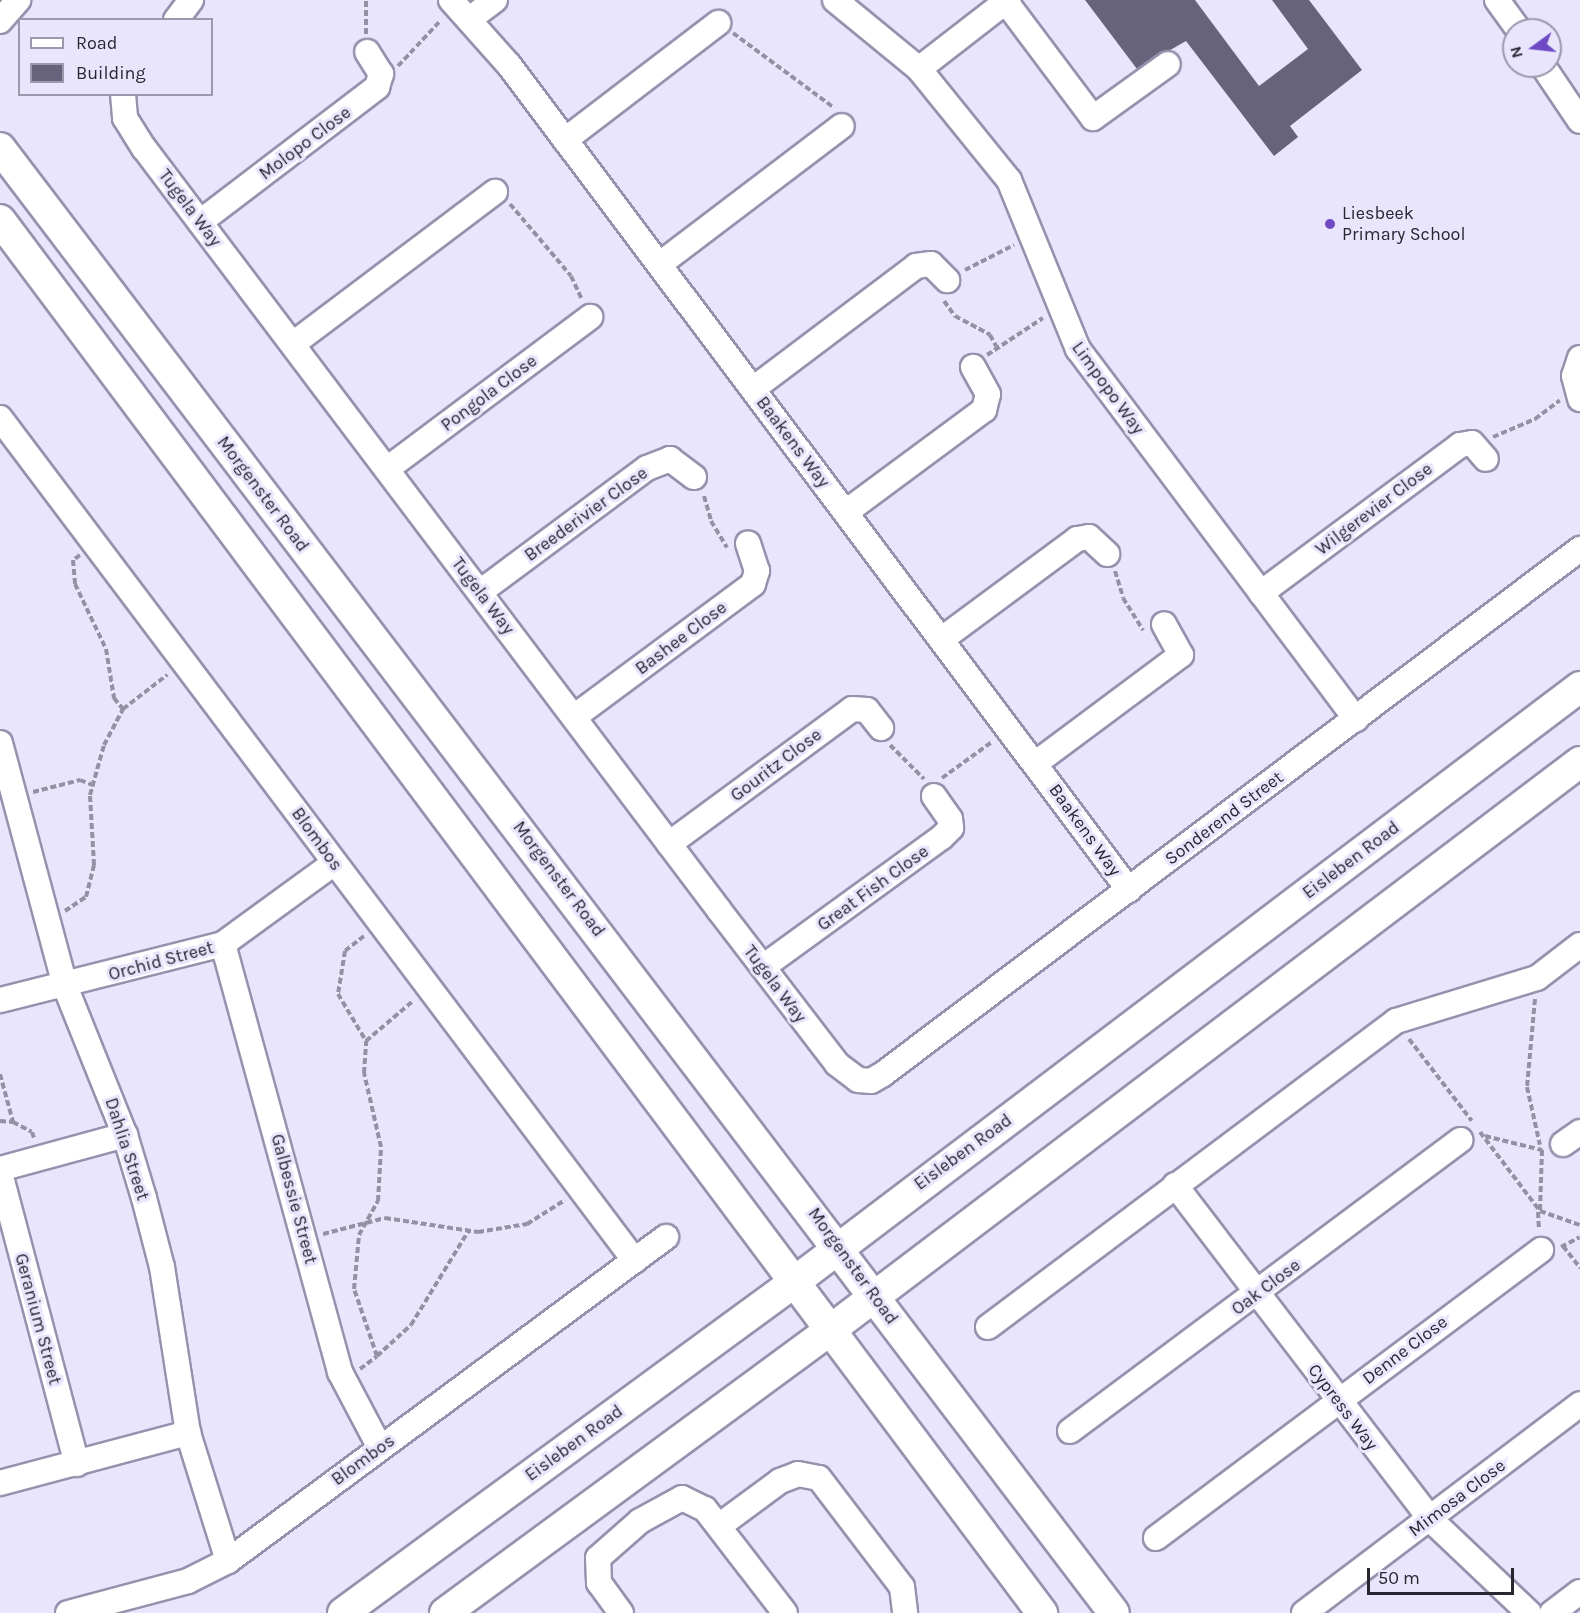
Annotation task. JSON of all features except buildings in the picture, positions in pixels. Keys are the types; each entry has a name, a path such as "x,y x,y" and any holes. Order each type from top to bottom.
{"main road":[{"name":"Morgenster Road","path":"0,148 839,1247 1114,1613"},
{"path":"0,220 1042,1613"},
{"name":"Eisleben Road","path":"343,1613 793,1283 1580,687"},
{"path":"445,1613 829,1331 1580,762"}],"street":[{"path":"0,21 18,0"},
{"path":"178,18 191,0"},
{"path":"459,7 495,0"},
{"name":"Limpopo Way","path":"835,0 919,69 1009,180 1060,311 1078,349 1356,718"},
{"path":"1497,0 1510,18"},
{"path":"919,69 1007,1 1093,118 1168,64"},
{"name":"Baakens Way","path":"459,7 566,140 1129,890"},
{"path":"566,140 718,23"},
{"path":"367,52 381,74"},
{"name":"Molopo Close","path":"200,222 370,94 381,74"},
{"path":"1551,78 1580,121"},
{"name":"Tugela Way","path":"123,96 129,126 200,222 837,1064 865,1082"},
{"path":"660,264 842,126"},
{"path":"293,344 495,192"},
{"path":"753,389 916,266 932,264 947,280"},
{"name":"Pongola Close","path":"387,469 590,317"},
{"path":"1578,395 1580,358"},
{"path":"846,512 984,410 988,394 973,368"},
{"name":"Blombos","path":"0,418 635,1261"},
{"name":"Wilgerevier Close","path":"1261,593 1452,450 1466,442 1481,453"},
{"name":"Breederivier Close","path":"480,592 646,468 670,459 694,477"},
{"path":"942,639 1077,539 1089,537 1107,554"},
{"name":"Bashee Close","path":"574,717 753,584 757,571 748,543"},
{"name":"Sonderend Street","path":"865,1082 1129,890 1580,549"},
{"path":"1036,764 1181,655 1164,624"},
{"name":"Gouritz Close","path":"669,844 852,709 867,710 881,728"},
{"name":"Dahlia Street","path":"0,743 65,986 125,1135 162,1267 188,1433 228,1562"},
{"name":"Great Fish Close","path":"763,967 942,837 951,828 951,819 934,796"},
{"name":"Orchid Street","path":"0,1000 65,986 223,944 334,863"},
{"name":"Galbessie Street","path":"223,944 343,1382 380,1448"},
{"path":"988,1327 1396,1021 1537,978 1580,945"},
{"path":"0,1171 125,1135"},
{"name":"Oak Close","path":"1070,1431 1472,1138"},
{"name":"Geranium Street","path":"0,1171 77,1464"},
{"name":"Cypress Way","path":"1175,1185 1430,1519 1529,1613"},
{"name":"Blombos","path":"80,1612 188,1581 228,1562 666,1237"},
{"name":"Denne Close","path":"1156,1538 1541,1250"},
{"name":"Mimosa Close","path":"1304,1613 1580,1404"},
{"path":"0,1483 188,1433"},
{"path":"719,1526 780,1481 798,1474 819,1478 902,1587 905,1613"},
{"path":"621,1613 599,1583 595,1566 604,1549 667,1504 687,1499 705,1509 785,1613"},
{"path":"1552,1613 1580,1592"}],"path":[{"path":"366,0 367,52"},
{"path":"381,74 405,62 419,40 459,7"},
{"path":"718,23 848,118 842,126"},
{"path":"495,192 525,217 571,276 590,317"},
{"path":"996,346 990,335 955,316 942,298 953,289 947,280 1032,235"},
{"path":"973,368 996,346 1060,311"},
{"path":"1481,453 1578,395"},
{"path":"694,477 711,521 728,550 748,543"},
{"path":"95,543 73,560 75,584 106,649 114,698 123,709"},
{"path":"1107,554 1123,598 1143,631 1160,618 1164,624"},
{"path":"47,920 86,897 93,865 93,785 104,745 123,709 185,662"},
{"path":"881,728 896,754 914,775 927,781 939,780 1010,729"},
{"path":"14,796 80,780 93,785"},
{"path":"377,1356 354,1289 365,1226 378,1202 381,1148 364,1073 366,1041 338,994 345,951 380,924"},
{"path":"1537,978 1527,1088 1559,1143 1540,1210"},
{"path":"366,1041 427,984"},
{"path":"1396,1021 1472,1138 1540,1210 1580,1225"},
{"path":"0,1074 13,1122"},
{"path":"0,1121 13,1122 32,1132 40,1158"},
{"path":"1472,1138 1559,1143"},
{"path":"305,1238 365,1226 385,1218 469,1230 526,1224 581,1190"},
{"path":"343,1382 377,1356 411,1325 469,1230"},
{"path":"1580,1237 1563,1246 1580,1268"}],"place":[{"name":"Liesbeek Primary School","path":"1330,224"}]}
